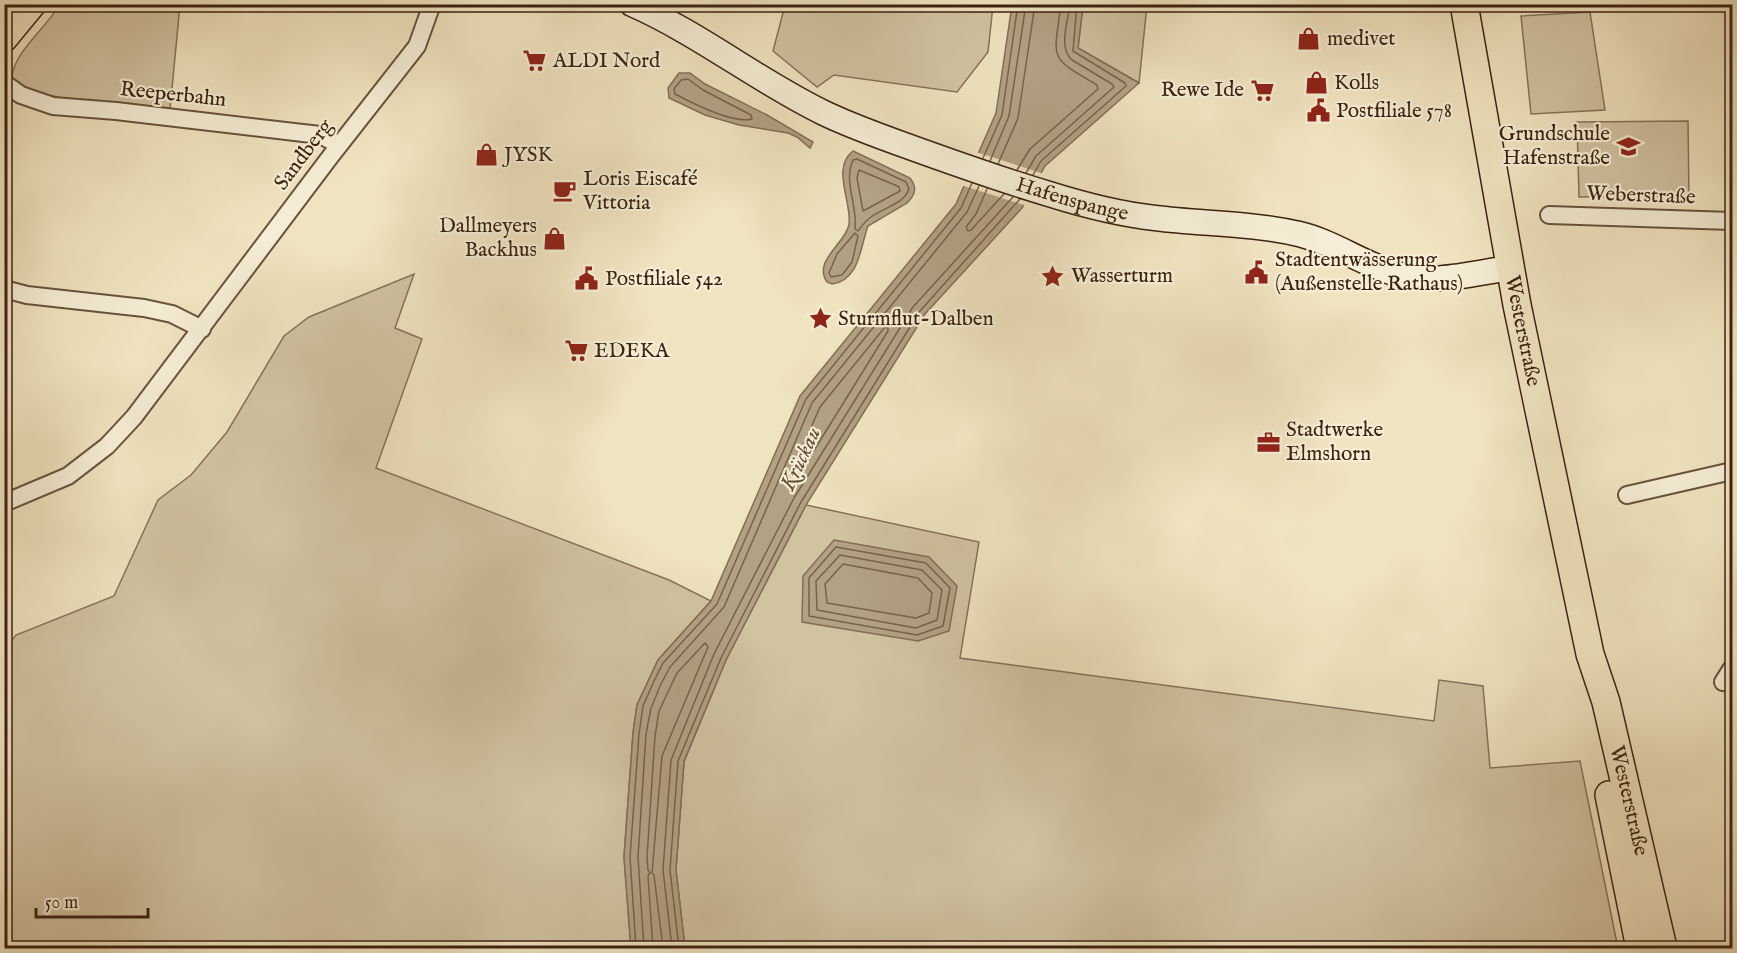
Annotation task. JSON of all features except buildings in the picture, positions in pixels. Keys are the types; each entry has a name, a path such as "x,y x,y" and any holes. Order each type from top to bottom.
{"main road":[{"path":"4,38 32,4"},
{"name":"Westerstraße","path":"1464,4 1510,268 1590,654 1606,702 1663,948"},
{"name":"Westerstraße","path":"1590,654 1591,705 1640,948"}],"street":[{"name":"Sandberg","path":"4,503 68,476 107,446 134,417 339,145 417,46 432,4"},
{"name":"Hafenspange","path":"632,4 666,12 771,84 823,113 955,164 1049,194 1130,215 1300,234 1331,244 1382,269 1407,277 1464,276 1510,268"},
{"name":"Reeperbahn","path":"4,83 21,95 53,106 116,111 320,135 339,145"},
{"name":"Weberstraße","path":"1549,216 1732,221"},
{"path":"4,289 27,295 144,308 172,314 202,329"},
{"path":"1628,495 1732,471"}],"shaded area":[{"path":"59,5 180,5 170,109 62,98 23,87 12,79 14,69 24,50"},
{"path":"785,5 993,5 988,52 957,92 834,75 817,87 773,51"},
{"path":"1083,5 1147,5 1139,83 1078,48"},
{"path":"1590,12 1605,110 1531,114 1521,16"},
{"path":"1688,121 1689,196 1579,197 1577,122"},
{"path":"414,274 395,328 422,339 376,468 669,580 711,601 658,660 637,705 624,857 631,948 5,948 5,649 16,635 114,596 158,500 191,475 227,432 284,336 309,317"},
{"path":"806,505 979,542 960,658 1434,721 1439,680 1483,686 1490,768 1580,761 1618,948 685,948 676,870 684,762 726,660"}],"water":[{"name":"Krückau","path":"1012,5 1083,5 1078,48 1139,83 1045,166 1022,208 925,314 806,505 726,660 684,761 676,870 685,948 631,948 624,857 637,705 658,660 711,601 800,396 956,204 996,113"},
{"path":"679,73 690,73 705,84 767,115 813,142 810,148 788,133 739,125 705,115 669,98 668,88"},
{"path":"853,151 910,178 914,184 914,191 907,203 868,226 854,269 841,281 832,284 827,282 824,267 827,259 843,238 849,224 843,176 847,158"},
{"path":"834,540 929,557 957,586 949,631 918,641 802,622 803,576"}],"pier":[{"path":"976,152 1044,174 1027,206 961,185"}],"place":[{"name":"medivet","path":"1309,39"},
{"name":"ALDI Nord","path":"535,61"},
{"name":"Kolls","path":"1316,83"},
{"name":"Rewe Ide","path":"1262,90"},
{"name":"Postfiliale 578","path":"1318,111"},
{"name":"Grundschule Hafenstraße","path":"1628,146"},
{"name":"JYSK","path":"486,155"},
{"name":"Loris Eiscafé Vittoria","path":"565,191"},
{"name":"Dallmeyers Backhus","path":"555,238"},
{"name":"Stadtentwässerung (Außenstelle Rathaus)","path":"1257,272"},
{"name":"Wasserturm","path":"1053,276"},
{"name":"Postfiliale 542","path":"587,279"},
{"name":"Sturmflut-Dalben","path":"820,319"},
{"name":"EDEKA","path":"576,351"},
{"name":"Stadtwerke Elmshorn","path":"1268,442"}]}
